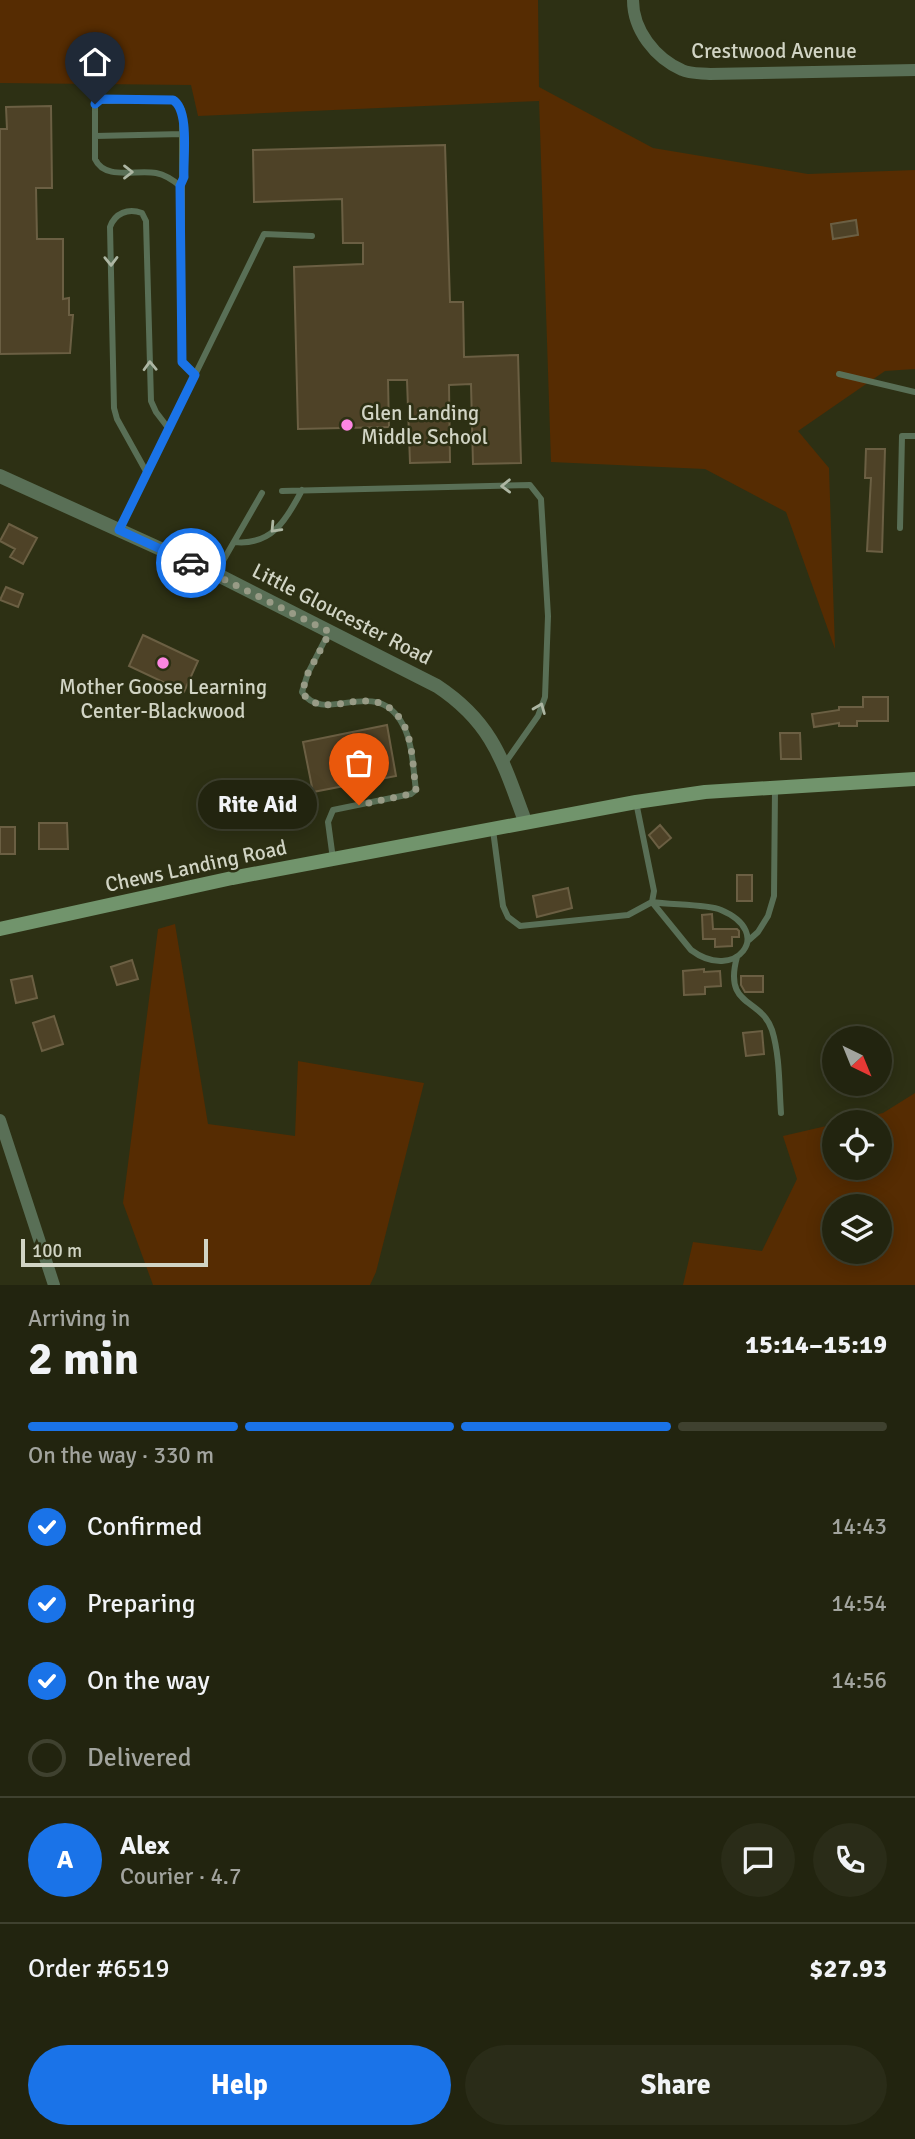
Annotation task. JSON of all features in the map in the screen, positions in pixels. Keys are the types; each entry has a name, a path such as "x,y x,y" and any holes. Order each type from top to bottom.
{"main road":[{"name":"Chews Landing Road","path":"0,929 333,859 636,802 705,792 915,779"}],"street":[{"name":"Crestwood Avenue","path":"632,0 633,12 643,37 660,56 683,71 710,74 915,70"},
{"name":"Little Gloucester Road","path":"0,476 215,574 437,686 457,699 481,724 498,751 525,821"},
{"path":"0,1120 5,1155 54,1285"}],"lane":[{"path":"180,186 168,176 159,173 108,172 103,169 95,159 95,104 101,99 173,100 178,103 183,114 184,177 180,186 182,362 195,375"},
{"path":"95,136 183,134"},
{"path":"147,473 117,419 114,408 110,227 113,220 122,213 142,213 146,221 151,401 169,429"},
{"path":"119,530 264,234 312,236"},
{"path":"839,374 915,392"},
{"path":"900,528 902,436 915,436"},
{"path":"282,491 530,485 541,499 548,616 545,697 538,716 503,765"},
{"path":"234,542 255,542 272,534 302,490"},
{"path":"215,574 262,493"},
{"path":"330,632 308,673 302,692 308,701 321,706 368,699 392,711 403,723 407,734 416,790 411,794 333,810 328,822 333,859"},
{"path":"775,787 774,897 768,916 737,957 732,973 734,987 772,1029 781,1113"},
{"path":"636,802 654,891 652,902 698,956 710,961 737,957"},
{"path":"492,828 503,906 508,916 520,926 628,915 652,902 721,909 740,923 749,940"}],"shaded area":[{"path":"0,0 538,0 539,87 653,148 808,174 915,170 915,369 885,371 798,431 829,468 835,649 786,512 705,469 551,462 539,99 198,116 191,85 0,83"},
{"path":"175,924 208,1124 295,1136 298,1061 424,1083 376,1272 370,1285 153,1285 123,1203 158,929"},
{"path":"915,1093 915,1285 683,1285 693,1242 762,1251 797,1179 783,1136 822,1127 822,1180 892,1180 892,1110 888,1110"}],"building":[{"path":"51,106 52,188 36,188 37,239 63,239 63,299 69,298 69,315 73,315 70,353 0,354 0,129 7,129 6,107"},
{"path":"445,145 450,302 463,302 464,357 518,355 521,463 473,464 471,384 449,385 450,462 410,463 407,380 388,380 389,427 298,429 294,267 363,264 363,243 343,243 342,199 254,202 253,150"},
{"path":"856,220 858,235 833,239 831,224"},
{"path":"866,449 885,449 882,552 867,551 871,478 865,478"},
{"path":"9,524 37,538 23,564 10,557 15,549 0,541"},
{"path":"6,587 23,594 18,607 0,600"},
{"name":"Mother Goose Learning Center-Blackwood","path":"143,635 198,661 184,692 129,666"},
{"path":"863,697 888,697 888,721 857,721 857,726 839,726 839,723 814,727 812,714 839,710 839,707 863,707"},
{"path":"387,725 396,776 313,792 303,742"},
{"path":"780,733 800,733 801,759 781,759"},
{"path":"39,823 67,823 68,849 39,849"},
{"path":"660,825 671,838 659,848 649,835"},
{"path":"0,827 15,827 15,854 0,854"},
{"path":"737,875 752,875 752,901 737,901"},
{"path":"568,888 572,908 537,917 533,896"},
{"path":"712,914 713,929 739,931 739,937 732,937 732,946 715,947 715,939 703,939 702,915"},
{"path":"132,960 138,979 117,985 111,967"},
{"path":"704,969 704,972 720,971 721,986 705,987 705,994 684,995 683,971"},
{"path":"32,976 37,998 16,1003 11,980"},
{"path":"741,976 763,976 763,992 745,992 741,985"},
{"path":"54,1016 63,1044 42,1051 33,1023"},
{"path":"762,1031 764,1054 746,1056 743,1033"}],"way so far":[{"path":"191,563 330,632 308,673 302,692 308,701 321,706 368,699 392,711 403,723 416,790 411,794 359,805"}],"place":[{"name":"Glen Landing Middle School","path":"347,425"},
{"name":"Mother Goose Learning Center-Blackwood","path":"163,663"},
{"name":"Rite Aid","path":"359,805"}],"route":[{"path":"95,104 101,99 173,100 178,103 183,114 184,177 180,186 182,362 195,375 119,530 191,563"}]}
